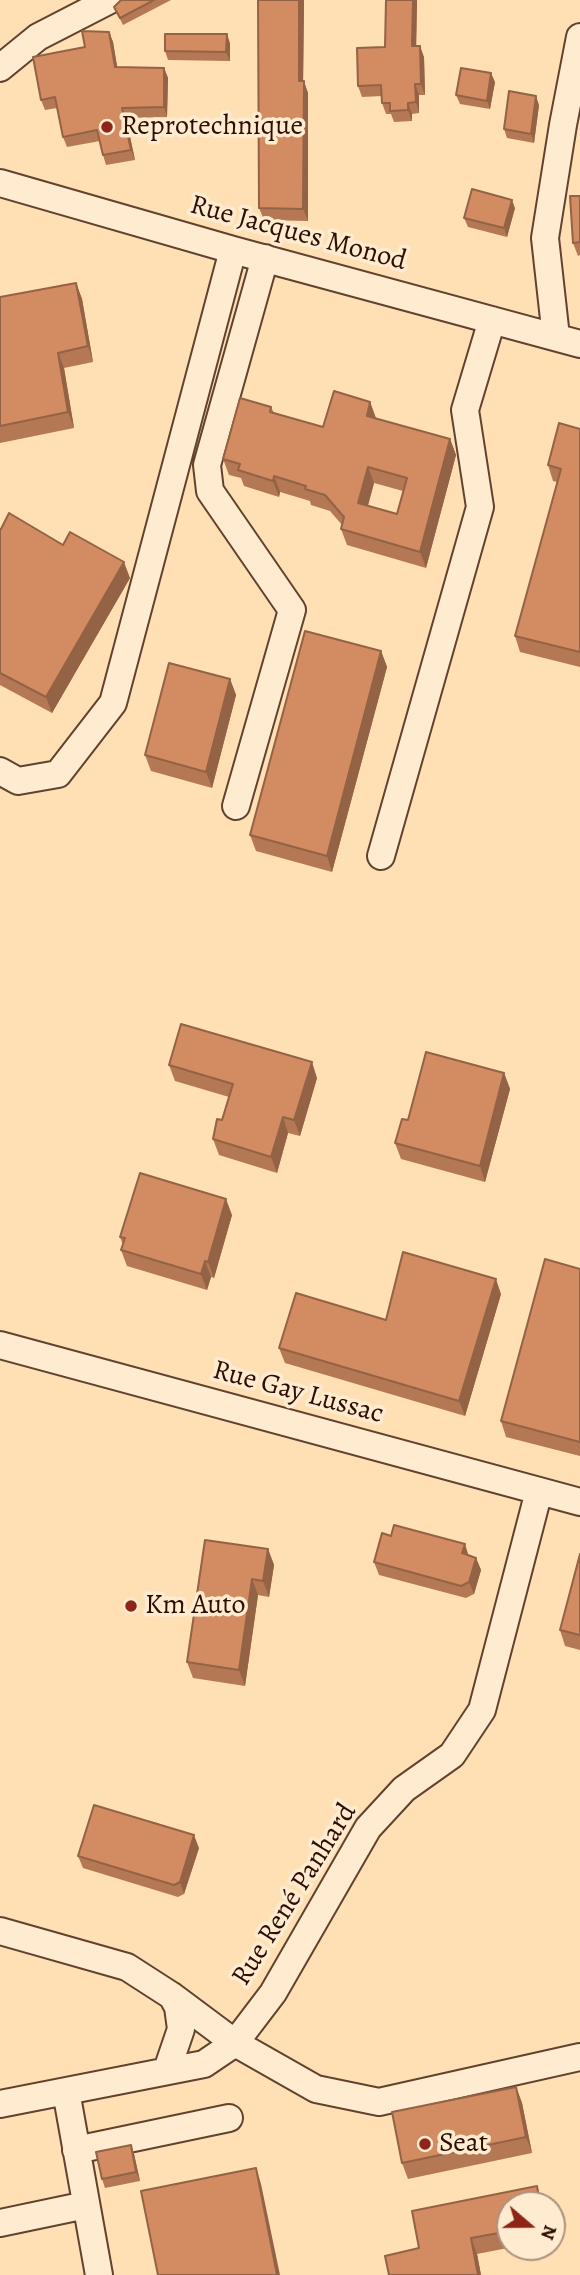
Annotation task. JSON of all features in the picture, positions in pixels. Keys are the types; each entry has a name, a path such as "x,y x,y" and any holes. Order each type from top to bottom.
{"street":[{"path":"0,68 38,37 110,0"},
{"path":"568,341 545,238 580,37"},
{"name":"Rue Jacques Monod","path":"0,183 233,250 568,341"},
{"path":"0,771 19,781 58,774 113,703 233,250"},
{"path":"236,807 292,610 210,491 207,465 265,258"},
{"path":"381,856 480,507 465,410 492,320"},
{"name":"Rue Gay Lussac","path":"0,1345 580,1502"},
{"name":"Rue René Panhard","path":"0,2104 204,2064 235,2043 273,1993 368,1828 404,1789 452,1755 482,1710 539,1491"},
{"path":"0,1931 127,1967 172,1996 235,2043 316,2089 379,2102 580,2057"},
{"path":"167,2070 181,2029 178,2007 172,1996"},
{"path":"66,2091 99,2275"},
{"path":"76,2150 229,2118"},
{"path":"0,2223 86,2205"}],"building":[{"path":"121,0 154,0 120,18 114,7"},
{"path":"258,0 299,0 299,81 304,81 303,209 259,208"},
{"path":"386,0 413,0 412,46 420,46 421,84 415,84 416,102 408,103 408,110 390,111 390,103 382,103 381,85 358,86 357,48 385,47"},
{"path":"82,31 109,32 115,67 164,68 164,107 122,108 131,150 103,155 97,130 63,137 55,97 41,100 33,57 85,47"},
{"path":"165,34 227,34 226,52 165,51"},
{"path":"461,68 491,73 487,101 456,95"},
{"path":"509,91 536,96 531,134 504,129"},
{"path":"472,189 512,200 504,228 464,218"},
{"path":"570,196 580,196 580,242 573,243"},
{"path":"76,283 88,346 58,353 68,412 0,426 0,297"},
{"path":"334,391 370,402 367,416 450,439 420,552 341,529 344,517 325,495 274,476 273,481 238,470 240,464 223,459 240,398 271,407 270,412 323,427","holes":["368,467 407,478 397,514 358,503"]},
{"path":"559,423 580,429 580,652 515,636 561,469 548,465"},
{"path":"9,513 63,545 70,532 124,562 46,697 0,673 0,529"},
{"path":"305,631 381,651 327,856 250,835"},
{"path":"169,663 230,679 206,772 145,755"},
{"path":"181,1024 312,1062 294,1120 283,1117 271,1157 213,1139 217,1119 222,1120 233,1084 169,1065"},
{"path":"426,1052 504,1073 480,1166 395,1143 402,1119 408,1120"},
{"path":"140,1173 226,1199 208,1262 205,1261 201,1274 121,1250 125,1238 120,1237"},
{"path":"403,1252 496,1279 459,1401 279,1348 296,1293 386,1320"},
{"path":"545,1259 580,1269 580,1442 501,1421"},
{"path":"394,1525 465,1544 462,1553 476,1558 469,1582 461,1586 374,1562 382,1533 391,1536"},
{"path":"205,1540 268,1549 263,1581 252,1579 239,1670 187,1662"},
{"path":"580,1554 580,1635 560,1630"},
{"path":"94,1805 194,1835 180,1882 174,1885 78,1856"},
{"path":"516,2087 526,2137 402,2163 392,2112"},
{"path":"131,2145 136,2172 102,2179 96,2152"},
{"path":"256,2168 277,2275 158,2275 141,2191"},
{"path":"537,2186 538,2191 512,2191"},
{"path":"496,2194 496,2234 471,2238 478,2275 389,2275 385,2256 419,2248 412,2211"}],"place":[{"name":"Reprotechnique","path":"107,127"},
{"name":"Km Auto","path":"131,1606"},
{"name":"Seat","path":"425,2144"}]}
